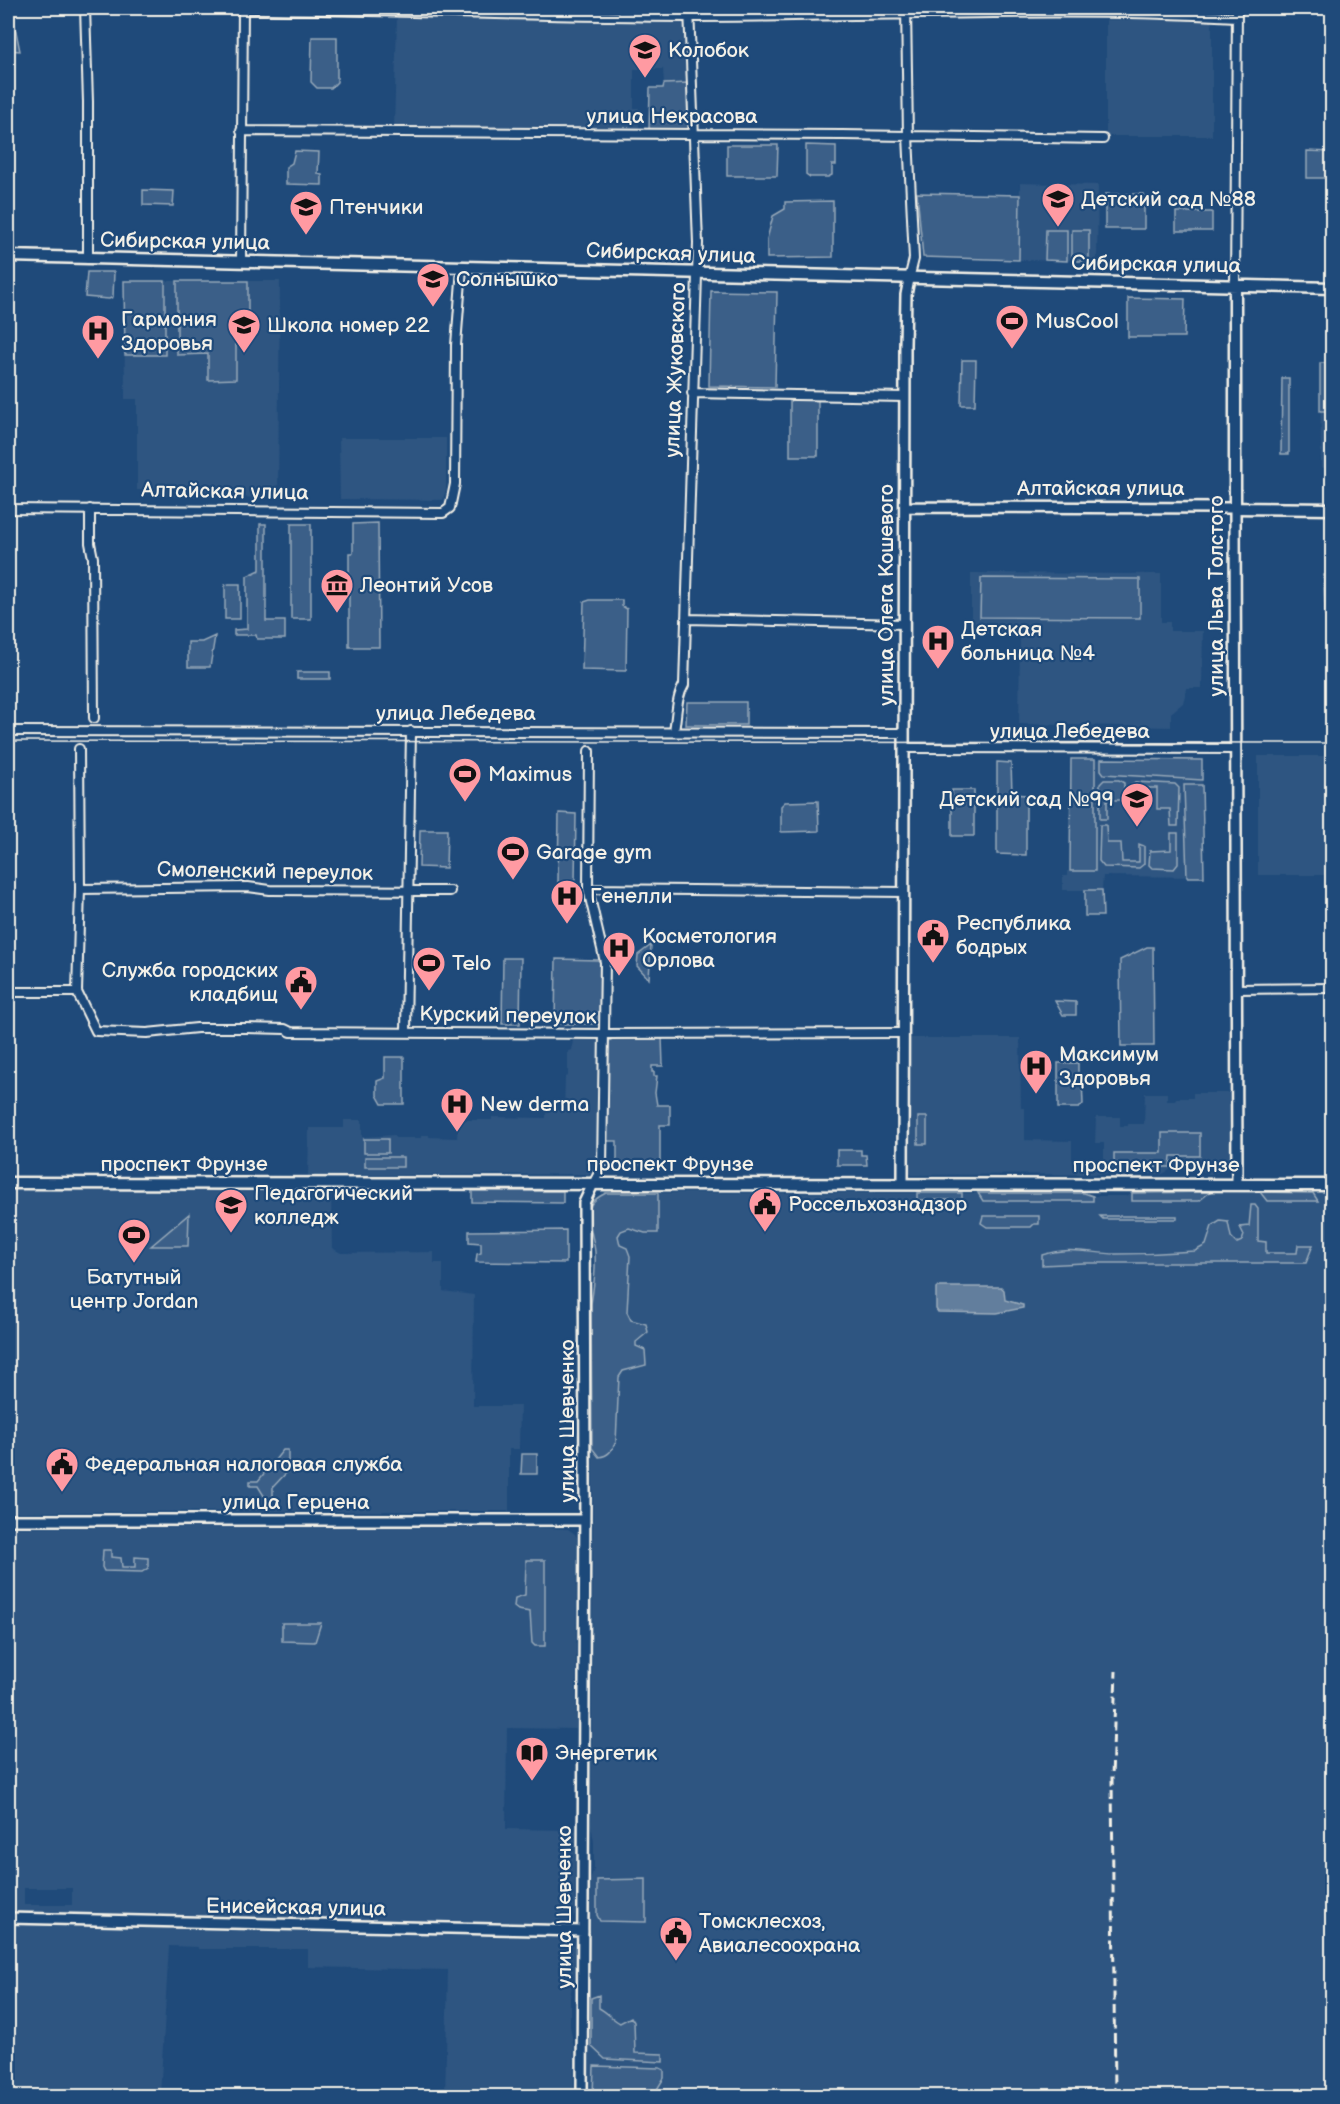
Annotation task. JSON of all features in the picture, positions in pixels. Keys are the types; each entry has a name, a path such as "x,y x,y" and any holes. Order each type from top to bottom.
{"main road":[{"name":"Сибирская улица","path":"8,256 1332,288"},
{"name":"улица Льва Толстого","path":"1234,285 1235,508"},
{"name":"Алтайская улица","path":"1235,508 1332,509"},
{"name":"проспект Фрунзе","path":"8,1184 1332,1185"}],"street":[{"path":"88,259 86,8 328,9 690,16 906,10 1110,12 1237,17"},
{"path":"241,262 243,8"},
{"name":"улица Жуковского","path":"674,731 678,713 678,694 684,685 698,243 689,8"},
{"name":"улица Льва Толстого","path":"1234,285 1237,8"},
{"name":"улица Олега Кошевого","path":"903,1184 906,305 914,259 908,136 906,10"},
{"name":"улица Некрасова","path":"241,131 1103,139"},
{"name":"Алтайская улица","path":"8,508 443,513 450,508 455,484 456,345 462,268"},
{"path":"692,393 905,397"},
{"name":"Алтайская улица","path":"905,507 1235,508"},
{"name":"улица Льва Толстого","path":"1235,508 1237,1185"},
{"path":"90,509 90,543 93,558 94,718"},
{"path":"687,619 904,624"},
{"name":"улица Лебедева","path":"8,731 904,733"},
{"path":"406,1032 411,731"},
{"name":"улица Лебедева","path":"904,748 1236,749"},
{"path":"8,992 77,992 80,889 79,749"},
{"name":"улица Шевченко","path":"582,2097 584,1203 602,1167 605,962 598,941 588,889 589,751"},
{"name":"Смоленский переулок","path":"80,889 248,887 270,890 450,891"},
{"path":"588,889 904,892"},
{"path":"1236,989 1332,988"},
{"name":"Курский переулок","path":"77,992 96,1031 113,1033 147,1033 197,1028 285,1029 291,1032 903,1033"},
{"name":"улица Герцена","path":"8,1520 585,1520"},
{"name":"Енисейская улица","path":"8,1918 583,1931"}],"shaded area":[{"path":"8,12 12,12 20,51 8,50"},
{"path":"397,16 687,20 689,83 664,84 663,69 634,69 634,108 639,108 639,131 394,129"},
{"path":"1106,20 1212,20 1212,136 1106,136"},
{"path":"312,37 337,37 337,82 331,88 317,88 311,82"},
{"path":"689,83 690,129 686,132 649,132 650,88 663,88 664,84"},
{"path":"727,145 778,145 777,176 727,176"},
{"path":"806,145 836,146 836,165 832,165 832,175 810,177 806,174"},
{"path":"295,151 319,152 318,174 322,175 322,185 286,184 286,167 292,163"},
{"path":"1307,151 1332,152 1332,178 1307,178"},
{"name":"Детский сад №88","path":"1020,183 1098,185 1097,261 1019,260"},
{"path":"143,190 174,191 173,206 143,205"},
{"path":"917,193 1020,195 1019,260 923,257"},
{"path":"1105,194 1144,194 1144,229 1105,229"},
{"path":"833,201 833,257 767,258 767,239 773,216 785,209 785,202"},
{"path":"1176,212 1212,212 1212,231 1176,231"},
{"path":"1046,230 1067,230 1067,261 1045,260"},
{"path":"1072,230 1089,230 1089,261 1072,261"},
{"path":"87,272 114,272 113,297 109,299 85,297"},
{"path":"124,281 280,281 278,498 157,496 150,490 137,490 137,399 125,399"},
{"path":"124,281 165,281 165,355 125,355"},
{"path":"177,281 248,281 248,312 236,313 236,379 208,380 208,354 177,355"},
{"path":"711,291 777,292 775,387 709,386"},
{"path":"1128,298 1185,299 1184,337 1128,337"},
{"path":"962,360 976,360 975,405 961,405"},
{"path":"1320,363 1332,363 1332,468 1321,466"},
{"path":"1320,363 1330,363 1332,367 1332,411 1320,411"},
{"path":"1282,378 1289,378 1289,454 1281,454"},
{"path":"790,399 818,400 818,456 790,456"},
{"path":"339,438 446,438 446,490 443,500 340,499"},
{"path":"378,523 379,647 349,647 349,553 353,553 353,524"},
{"path":"260,524 266,524 266,621 285,621 285,639 257,639 256,635 234,635 234,630 247,629 247,576 260,570"},
{"path":"291,524 311,524 311,619 291,619"},
{"path":"971,573 1161,574 1161,622 1170,622 1170,631 1203,631 1202,688 1187,688 1183,703 1171,713 1171,727 1019,724 1020,633 971,634"},
{"path":"1324,575 1332,575 1332,616 1325,616"},
{"path":"981,578 1140,579 1140,618 980,617"},
{"path":"240,584 240,619 225,619 225,585"},
{"path":"622,600 622,606 627,609 626,671 582,670 584,602"},
{"path":"215,636 210,667 188,667 188,642 202,642"},
{"path":"297,672 330,672 330,679 297,679"},
{"path":"687,702 746,702 746,725 686,725"},
{"path":"1258,756 1332,756 1332,875 1258,875"},
{"name":"Детский сад №99","path":"1071,759 1202,760 1204,877 1103,876 1102,890 1063,890 1063,876 1067,876 1067,871 1070,871"},
{"path":"1071,759 1095,759 1095,871 1070,871"},
{"path":"1101,759 1202,760 1202,780 1104,774 1101,770"},
{"path":"997,762 1011,763 1012,794 1026,795 1026,855 997,854"},
{"path":"1104,780 1119,780 1124,783 1124,800 1107,800 1107,819 1100,819 1100,784"},
{"path":"1135,782 1175,784 1179,788 1178,826 1171,826 1170,809 1157,809 1157,788 1138,788 1138,792 1133,791 1132,784"},
{"path":"1184,785 1202,785 1204,877 1187,877"},
{"path":"952,790 974,790 974,836 952,836"},
{"path":"818,801 819,831 781,832 781,806 785,802"},
{"path":"559,813 576,814 575,883 558,883"},
{"path":"1100,825 1106,825 1107,843 1121,843 1122,862 1139,862 1139,844 1144,846 1144,864 1139,868 1104,867 1099,861"},
{"path":"420,830 447,830 446,868 419,867"},
{"path":"1171,833 1178,833 1178,864 1174,869 1152,868 1149,865 1150,851 1171,850"},
{"path":"1085,890 1102,890 1103,916 1085,916"},
{"path":"651,945 649,979 637,966 638,955"},
{"path":"1147,947 1153,947 1154,1046 1121,1046 1120,960"},
{"path":"503,958 521,958 520,1024 502,1024"},
{"path":"556,959 598,960 600,962 600,1024 555,1024"},
{"path":"1055,1001 1076,1002 1076,1015 1063,1015"},
{"path":"573,1037 601,1038 597,1170 595,1174 308,1176 309,1128 344,1128 344,1120 362,1120 362,1137 395,1135 395,1138 421,1138 421,1135 429,1135 429,1137 457,1138 458,1120 492,1120 492,1117 546,1118 546,1110 564,1110 568,1051 572,1050"},
{"path":"662,1037 663,1066 652,1066 654,1076 657,1076 655,1093 657,1105 670,1105 670,1125 660,1125 660,1165 617,1164 617,1141 606,1141 609,1041 614,1038"},
{"path":"908,1038 1020,1038 1021,1108 1025,1108 1025,1140 1072,1141 1072,1160 1104,1160 1104,1143 1095,1143 1096,1117 1120,1117 1120,1126 1144,1124 1145,1093 1167,1093 1167,1101 1175,1101 1176,1098 1193,1098 1193,1093 1232,1093 1231,1163 1225,1171 1209,1174 1200,1170 1170,1170 1162,1174 912,1175 907,1172"},
{"path":"385,1057 404,1057 404,1104 382,1104 377,1095 377,1081 385,1078"},
{"path":"1058,1063 1078,1063 1078,1075 1087,1075 1087,1078 1082,1079 1083,1104 1079,1108 1058,1108"},
{"path":"918,1117 927,1117 927,1144 918,1144"},
{"path":"1162,1133 1200,1133 1200,1156 1171,1156 1170,1167 1114,1167 1114,1153 1162,1153"},
{"path":"364,1139 388,1139 388,1153 364,1153"},
{"path":"837,1150 861,1150 861,1155 866,1155 867,1165 837,1165"},
{"path":"365,1157 403,1157 403,1167 365,1167"},
{"path":"331,1190 332,1248 341,1253 434,1252 434,1263 443,1263 443,1291 474,1295 473,1406 520,1406 519,1449 509,1449 509,1511 8,1512 8,1191"},
{"path":"472,1191 563,1191 563,1203 472,1202"},
{"path":"1210,1192 1199,1201 1132,1201 1132,1193"},
{"path":"1260,1192 1313,1193 1318,1201 1267,1201"},
{"path":"606,1193 1084,1193 1093,1196 1125,1196 1132,1193 1332,1193 1332,2096 588,2096 590,1880 594,1869 594,1842 591,1825 593,1523 591,1304 595,1284 595,1249 590,1232 590,1207 595,1199"},
{"path":"606,1193 658,1193 658,1233 645,1233 629,1228 621,1231 618,1236 620,1245 627,1248 630,1256 627,1312 631,1320 646,1324 648,1332 636,1342 636,1346 645,1350 646,1365 623,1371 619,1377 616,1442 608,1454 599,1457 592,1448 591,1304 595,1258 589,1210 597,1198"},
{"path":"917,1193 962,1193 962,1200 917,1200"},
{"path":"978,1193 1084,1193 1093,1196 1093,1201 983,1201"},
{"path":"1251,1205 1255,1205 1258,1209 1258,1241 1266,1242 1266,1253 1297,1253 1298,1245 1313,1245 1306,1263 1042,1265 1042,1255 1061,1251 1116,1254 1195,1251 1206,1245 1212,1226 1220,1221 1228,1222 1231,1237 1237,1243 1242,1241 1244,1235 1240,1227 1249,1226"},
{"path":"189,1214 188,1246 151,1246"},
{"path":"983,1216 1039,1216 1039,1224 1031,1227 987,1227 981,1223"},
{"path":"1100,1216 1177,1216 1177,1219 1103,1219"},
{"path":"566,1230 566,1263 476,1262 477,1254 481,1253 481,1243 469,1242 469,1231"},
{"path":"938,1287 1001,1287 1004,1290 1005,1300 1023,1305 1023,1308 997,1313 938,1312 936,1289"},
{"path":"283,1450 288,1450 288,1471 273,1487 273,1501 269,1504 258,1486 250,1486 250,1481 258,1481"},
{"path":"522,1454 537,1454 537,1474 521,1474"},
{"path":"367,1523 501,1525 568,1529 577,1538 576,1729 507,1728 506,1829 576,1830 575,1914 571,1921 562,1924 8,1914 8,1528","holes":["24,1888 72,1888 72,1905 24,1905"]},
{"path":"103,1550 111,1550 111,1557 121,1558 122,1567 135,1567 135,1557 148,1558 148,1568 142,1572 104,1571 102,1567"},
{"path":"526,1560 545,1560 545,1646 535,1646 532,1643 530,1612 514,1607 515,1598 525,1595"},
{"path":"282,1623 321,1623 315,1642 282,1641"},
{"path":"646,1879 646,1922 600,1921 597,1915 597,1880"},
{"path":"8,1924 569,1938 574,1942 575,1948 570,1997 570,2026 574,2048 574,2096 445,2096 448,1970 308,1967 308,1949 198,1949 198,1947 169,1946 160,2096 8,2096"},
{"path":"599,1995 599,2008 617,2021 620,2023 631,2017 634,2022 635,2053 663,2054 663,2062 605,2059 591,2046 591,1998"},
{"path":"594,2066 660,2068 664,2070 664,2078 653,2096 593,2096"}],"tram line":[{"path":"8,741 1332,743"}],"railway":[{"path":"1115,2096 1112,1777 1116,1671"}],"place":[{"name":"Колобок","path":"645,79"},
{"name":"Детский сад №88","path":"1058,228"},
{"name":"Птенчики","path":"306,236"},
{"name":"Солнышко","path":"433,308"},
{"name":"MusCool","path":"1012,350"},
{"name":"Школа номер 22","path":"244,354"},
{"name":"Гармония Здоровья","path":"98,360"},
{"name":"Леонтий Усов","path":"337,614"},
{"name":"Детская больница №4","path":"938,670"},
{"name":"Maximus","path":"465,803"},
{"name":"Детский сад №99","path":"1137,828"},
{"name":"Garage gym","path":"513,881"},
{"name":"Генелли","path":"567,925"},
{"name":"Республика бодрых","path":"933,964"},
{"name":"Косметология Орлова","path":"619,977"},
{"name":"Telo","path":"429,992"},
{"name":"Служба городских кладбищ","path":"301,1011"},
{"name":"Максимум Здоровья","path":"1036,1095"},
{"name":"New derma","path":"457,1133"},
{"name":"Россельхознадзор","path":"765,1233"},
{"name":"Педагогический колледж","path":"231,1234"},
{"name":"Батутный центр Jordan","path":"134,1264"},
{"name":"Федеральная налоговая служба","path":"62,1493"},
{"name":"Энергетик","path":"532,1782"},
{"name":"Томсклесхоз, Авиалесоохрана","path":"676,1962"}]}
